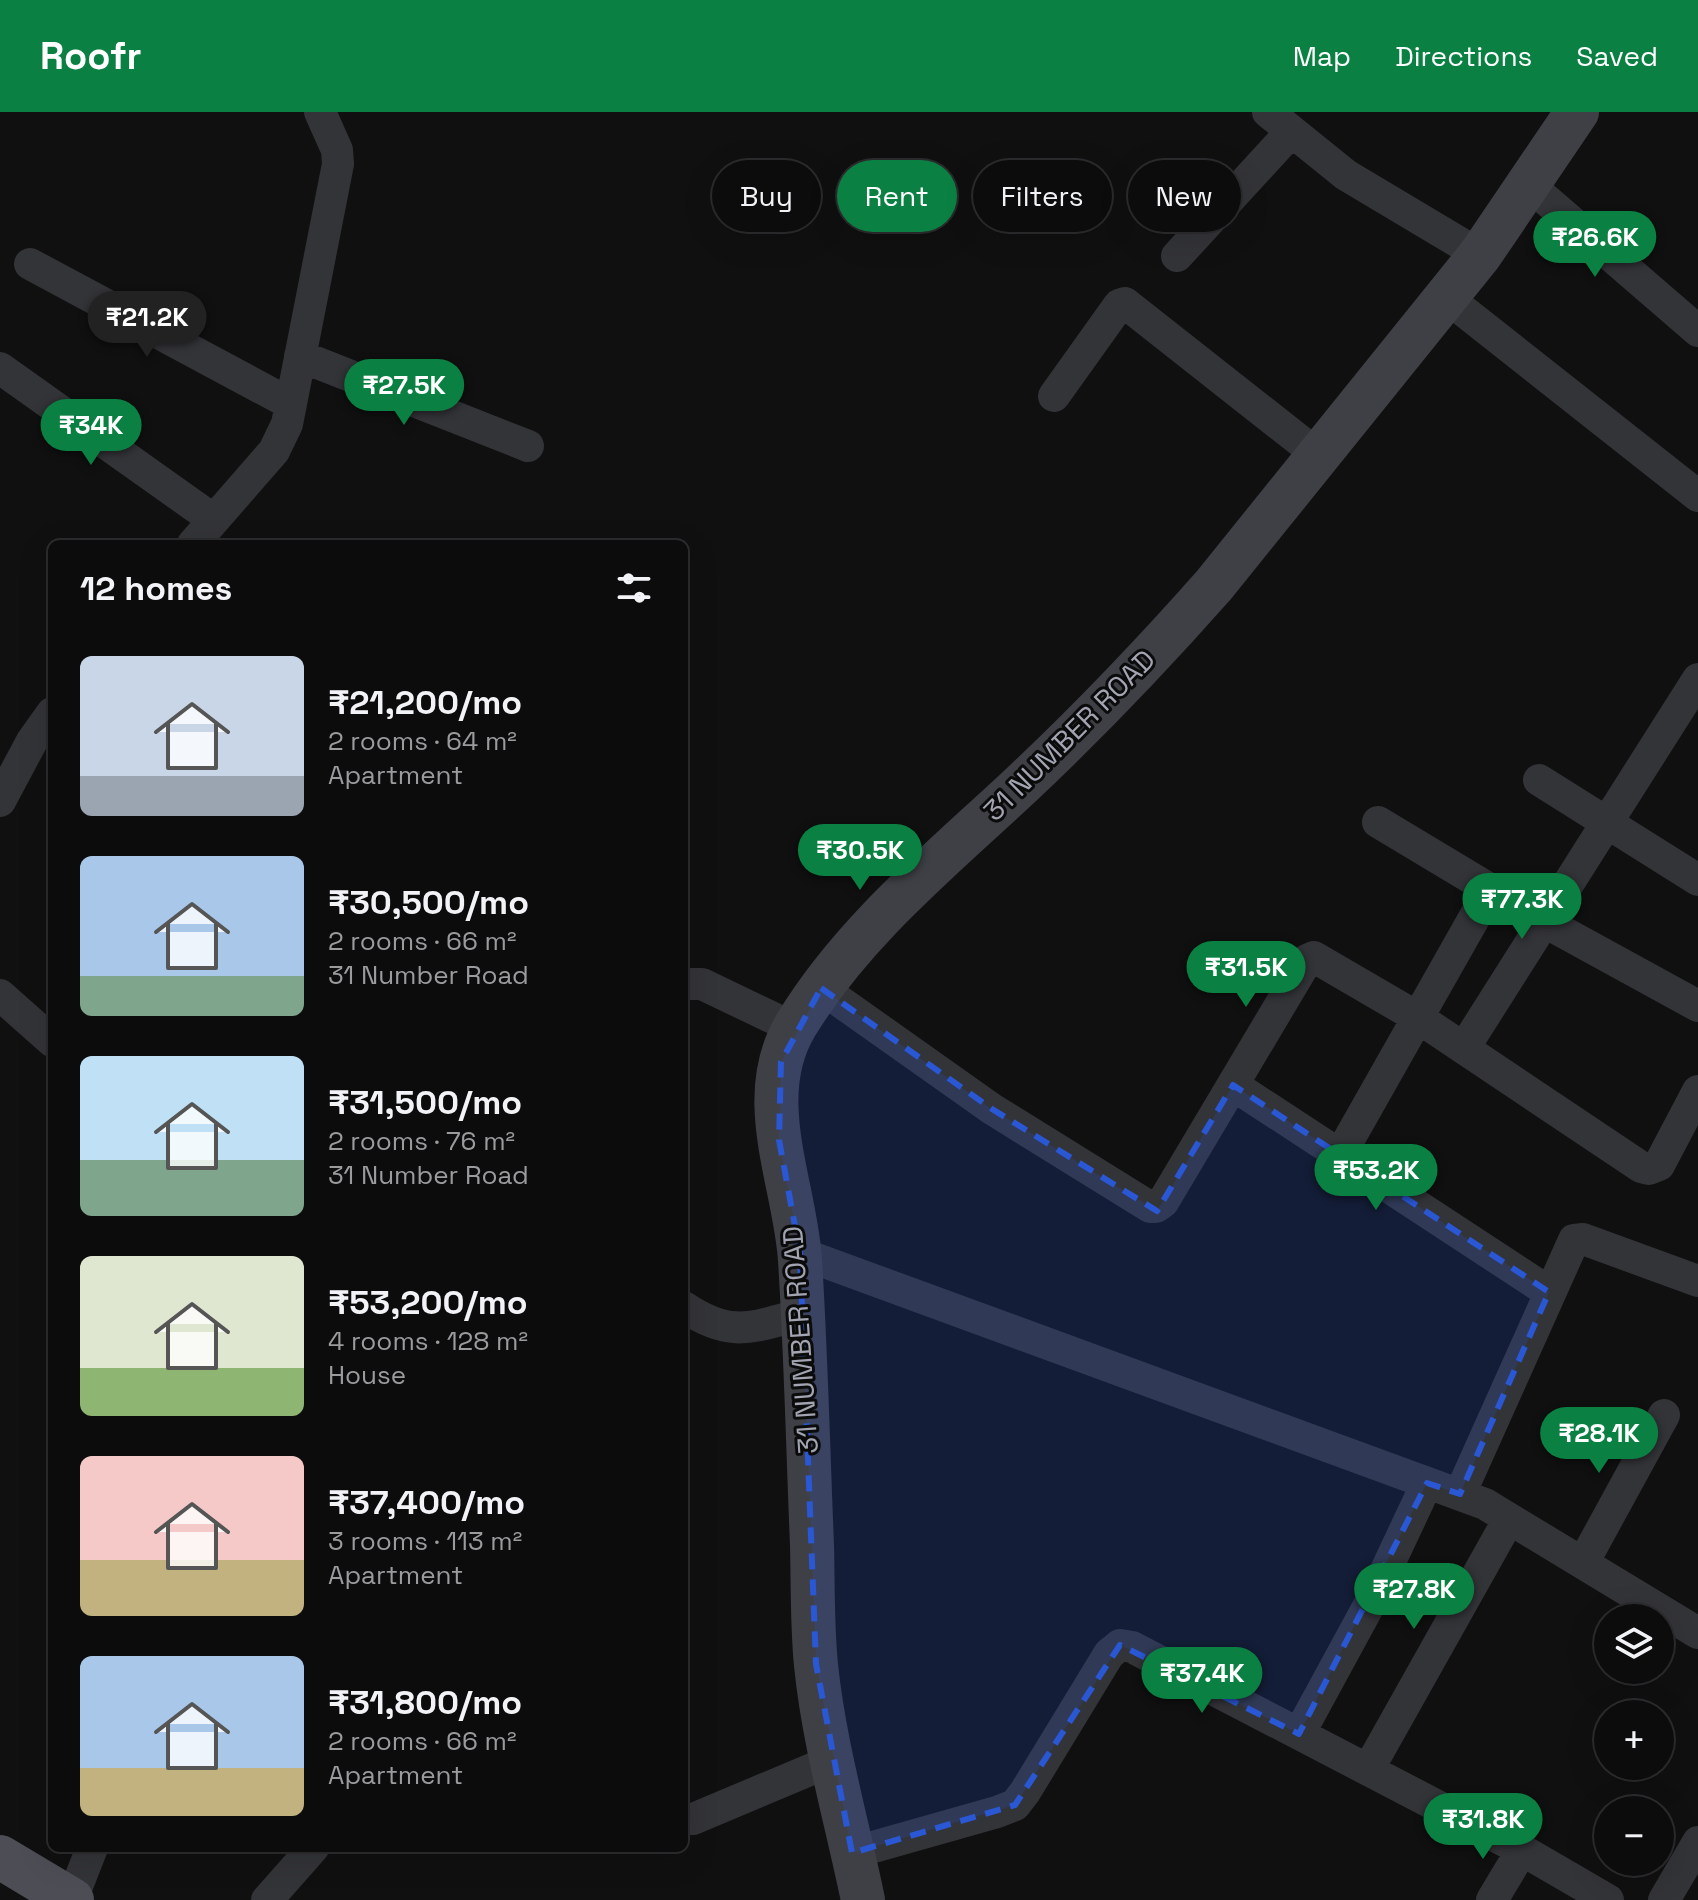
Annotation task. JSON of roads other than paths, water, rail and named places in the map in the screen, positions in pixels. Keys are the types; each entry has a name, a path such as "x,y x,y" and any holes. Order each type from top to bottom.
{"main road":[{"name":"31 NUMBER ROAD","path":"863,1900 831,1761 816,1664 800,1253 779,1140 776,1093 781,1062 794,1028 821,988 868,932 1039,768 1171,634 1214,585 1480,255 1577,112"},
{"path":"0,1857 72,1900"}],"street":[{"path":"196,540 274,451 287,424 338,164 337,150 320,112"},
{"path":"1177,256 1283,120 1346,175 1480,255"},
{"path":"1528,184 1698,331"},
{"path":"30,264 291,404"},
{"path":"1446,297 1698,496"},
{"path":"1054,396 1119,305 1125,303 1318,455"},
{"path":"300,356 528,446"},
{"path":"0,368 214,520"},
{"path":"1464,1048 1698,679"},
{"path":"0,801 32,741 48,719"},
{"path":"1539,780 1698,880"},
{"path":"1378,822 1543,921 1698,1006"},
{"path":"1340,1155 1490,890"},
{"path":"821,988 992,1109 1150,1207 1163,1202 1307,960 1314,957 1417,1017 1641,1167 1649,1169 1659,1165 1698,1091"},
{"path":"688,980 794,1028"},
{"path":"0,995 48,1037"},
{"path":"1233,1085 1549,1292"},
{"path":"1460,1494 1574,1240 1583,1239 1698,1281"},
{"path":"800,1253 1485,1504 1698,1633"},
{"path":"688,1310 703,1320 724,1327 746,1328 803,1314"},
{"path":"1583,1563 1664,1415"},
{"path":"1299,1734 1373,1598 1427,1483"},
{"path":"1368,1770 1509,1519"},
{"path":"852,1853 1015,1805 1109,1654 1120,1645 1132,1647 1522,1850 1608,1900"},
{"path":"688,1819 831,1761"},
{"path":"1664,1900 1698,1842"},
{"path":"1492,1900 1522,1850"},
{"path":"72,1900 90,1852"},
{"path":"267,1900 309,1852"}]}
